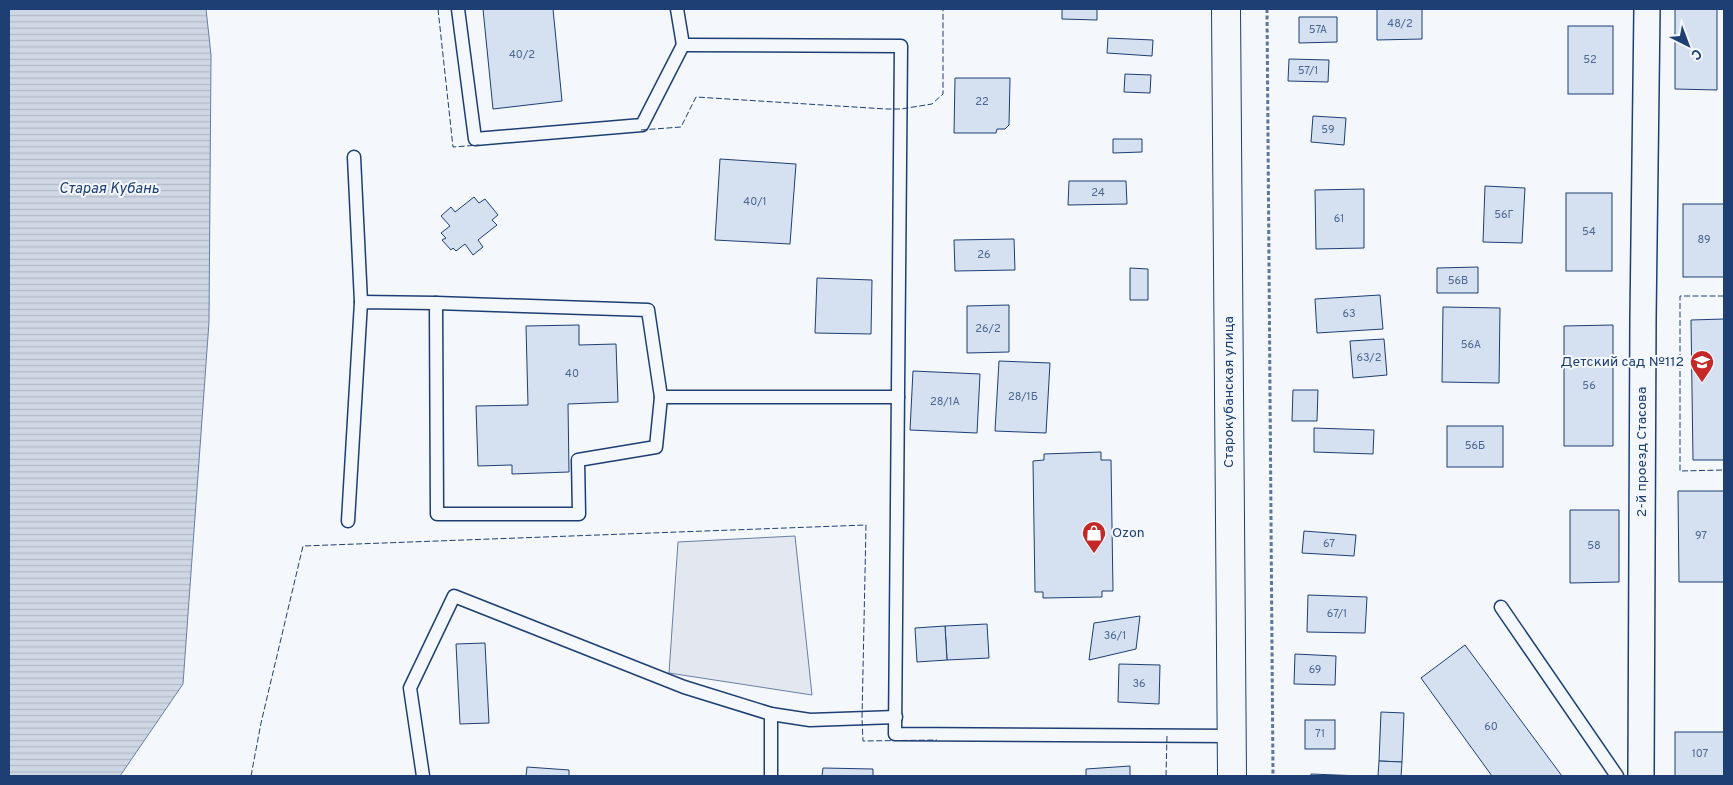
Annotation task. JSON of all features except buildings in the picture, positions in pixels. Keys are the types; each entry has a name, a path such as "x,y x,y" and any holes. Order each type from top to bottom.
{"street":[{"name":"Старокубанская улица","path":"1226,9 1232,776"},
{"name":"2-й проезд Стасова","path":"1641,776 1643,318 1647,9"}],"lane":[{"path":"458,9 476,139 642,125 683,45 677,9"},
{"path":"683,45 901,46 895,734 1232,736"},
{"path":"348,521 360,302 354,157"},
{"path":"360,302 436,302 648,310 661,397 656,447 578,460 579,514 437,514 436,302"},
{"path":"661,397 898,397"},
{"path":"423,776 410,688 454,596 684,687 771,714 810,720 896,717"},
{"path":"1502,608 1617,776"},
{"path":"771,714 771,776"}],"path":[{"path":"1267,9 1273,776"}],"shaded area":[{"path":"795,536 812,695 669,673 678,542"}],"water":[{"name":"Старая Кубань","path":"9,9 206,9 211,55 209,322 183,684 120,776 9,776"}],"fence":[{"path":"438,9 453,147 479,145"},
{"path":"641,130 681,127 696,97 886,109 901,109 932,104 943,94 943,9"},
{"path":"1724,296 1680,296 1680,471 1724,470"},
{"path":"251,776 261,723 303,546 866,525 863,741 937,740"},
{"path":"1166,776 1167,736"}],"place":[{"name":"Детский сад №112","path":"1702,383"},
{"name":"Ozon","path":"1094,554"}]}
